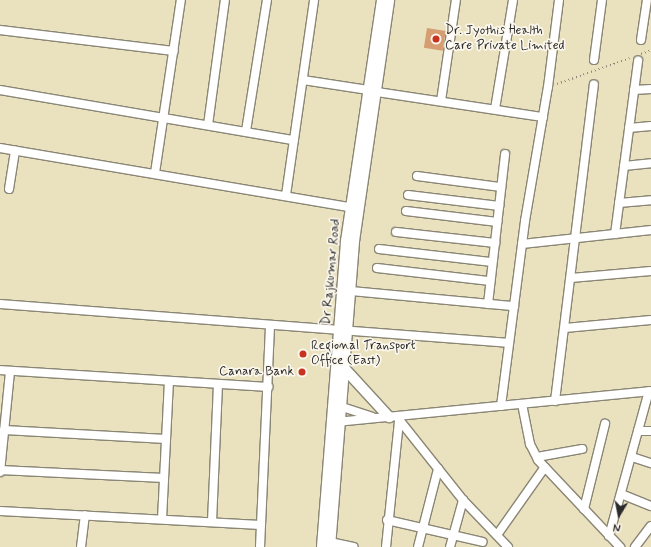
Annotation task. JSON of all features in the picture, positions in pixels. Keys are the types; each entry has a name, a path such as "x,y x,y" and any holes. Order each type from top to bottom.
{"main road":[{"name":"Dr Rajkumar Road","path":"373,91 382,0"},
{"name":"Dr Rajkumar Road","path":"327,546 355,207 389,0"},
{"name":"Dr Rajkumar Road","path":"344,331 351,291 355,207"},
{"path":"341,368 395,419"}],"street":[{"path":"156,173 181,0"},
{"path":"208,125 225,0"},
{"path":"246,131 267,0"},
{"path":"286,195 314,0"},
{"path":"441,101 456,0"},
{"path":"496,109 512,0"},
{"path":"501,406 522,244 548,88 559,0"},
{"path":"594,60 602,0"},
{"path":"641,40 647,0"},
{"path":"0,30 174,51"},
{"path":"615,234 638,61"},
{"path":"303,80 543,117"},
{"path":"555,401 577,238 594,84"},
{"path":"634,90 651,89"},
{"path":"0,90 294,140"},
{"path":"629,128 651,126"},
{"path":"0,148 355,207"},
{"path":"9,189 15,150"},
{"path":"488,304 505,154"},
{"path":"624,166 651,163"},
{"path":"417,176 502,187"},
{"path":"408,195 499,206"},
{"path":"619,203 651,200"},
{"path":"406,211 497,222"},
{"path":"522,244 651,230"},
{"path":"396,232 495,243"},
{"path":"379,249 492,262"},
{"path":"376,268 490,281"},
{"path":"571,278 651,271"},
{"path":"351,291 514,306"},
{"path":"0,304 270,326 509,343"},
{"path":"565,328 651,320"},
{"path":"260,547 270,326"},
{"path":"0,370 268,387"},
{"path":"10,370 0,471 164,478"},
{"path":"162,519 169,381"},
{"path":"212,522 218,384"},
{"path":"338,406 373,417 395,419 501,406 650,391 609,536"},
{"path":"522,404 530,444 537,457 620,547"},
{"path":"337,422 373,417"},
{"path":"395,419 463,500 502,543 545,467"},
{"path":"386,547 395,419"},
{"path":"584,509 605,424"},
{"path":"4,430 166,439"},
{"path":"638,431 651,431"},
{"path":"537,457 582,449"},
{"path":"632,456 651,463"},
{"path":"418,547 438,470"},
{"path":"621,494 651,506"},
{"path":"450,547 463,500"},
{"path":"0,511 261,525"},
{"path":"81,547 85,515"},
{"path":"388,520 482,542"},
{"path":"635,547 651,526"},
{"path":"327,546 353,547"}],"path":[{"path":"548,88 651,50"}],"building":[{"path":"427,28 446,31 443,51 424,48"}],"place":[{"name":"Dr. Jyothis Health Care Private Limited","path":"436,39"},
{"name":"Regional Transport Office (East)","path":"303,354"},
{"name":"Canara Bank","path":"302,372"}]}
